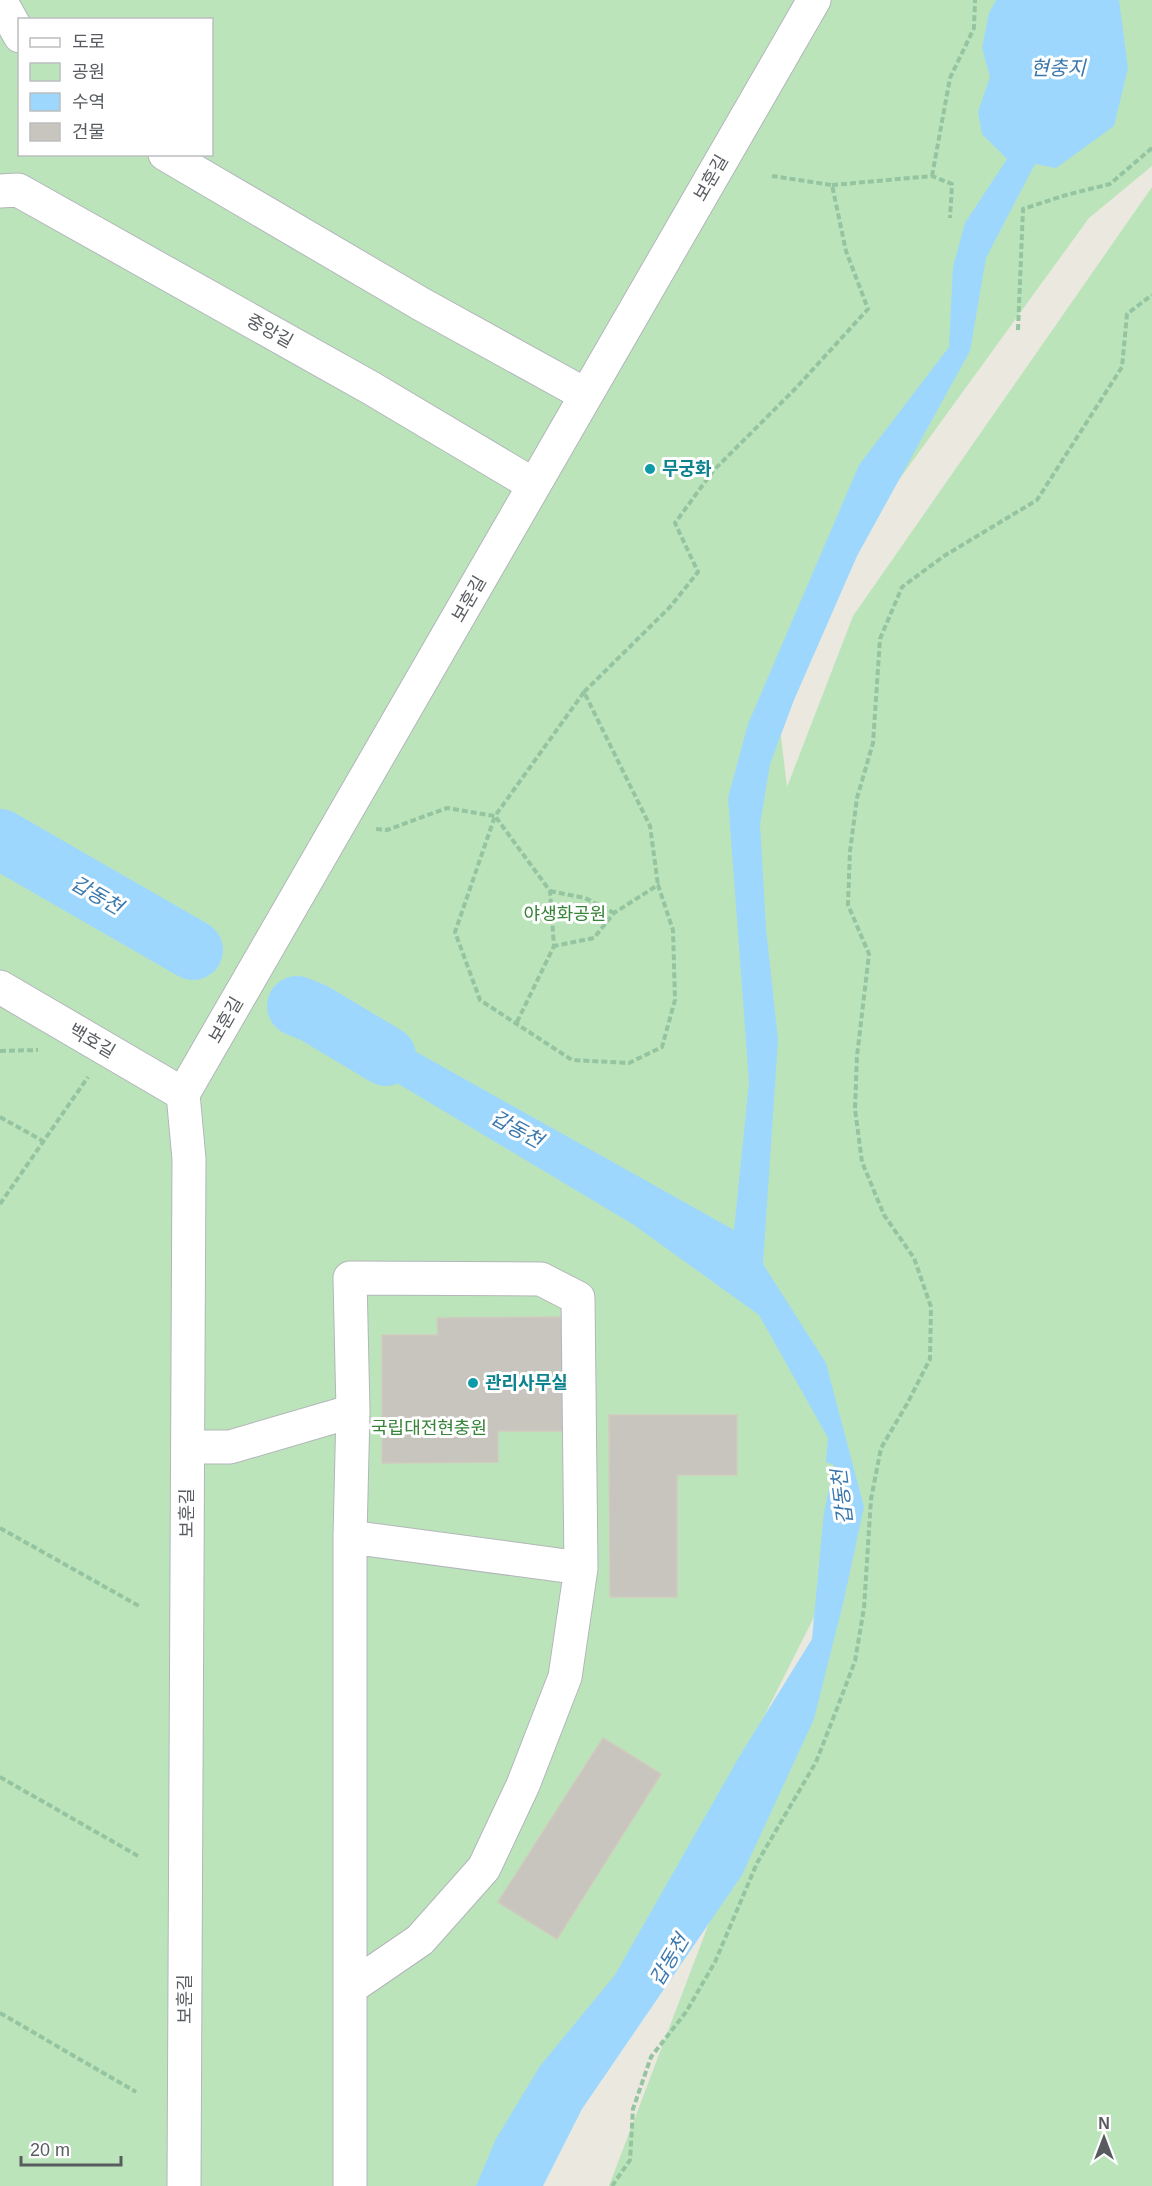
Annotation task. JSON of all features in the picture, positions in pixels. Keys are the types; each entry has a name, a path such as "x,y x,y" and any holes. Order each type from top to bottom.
{"lane":[{"path":"0,0 18,32"},
{"name":"보훈길","path":"184,2186 189,1159 183,1094 813,0"},
{"path":"168,156 421,303 586,395"},
{"name":"중앙길","path":"0,191 18,190 371,388 534,485"},
{"name":"백호길","path":"0,987 183,1094"},
{"path":"350,1988 420,1940 483,1868 523,1785 565,1677 581,1568 578,1298 541,1279 350,1278 353,1412 350,1537 350,1988 350,2186"},
{"path":"188,1447 230,1447 353,1412"},
{"path":"350,1537 581,1568"}],"path":[{"path":"932,177 950,78 974,28 975,0"},
{"path":"1018,330 1023,209 1110,184 1152,148"},
{"path":"772,177 832,185 932,177 952,184 950,218"},
{"path":"584,692 650,826 658,885 673,930 675,1000 662,1047 629,1063 572,1060 480,1000 455,932 495,816 584,692 670,607 699,572 675,524 712,471 795,389 868,309 846,251 832,185"},
{"path":"612,2186 630,2160 633,2109 651,2057 686,2012 715,1962 757,1863 816,1762 832,1722 855,1661 864,1608 871,1499 881,1448 930,1359 931,1307 914,1258 885,1215 862,1162 855,1109 857,1056 869,954 848,904 850,851 857,798 873,743 880,639 902,587 944,556 1037,501 1122,367 1127,314 1152,295"},
{"path":"339,824 387,830 447,808 495,816 550,891 554,946 517,1022"},
{"path":"554,946 594,938 614,913 658,885"},
{"path":"550,891 585,898 614,913"},
{"path":"0,1051 40,1050"},
{"path":"0,1204 91,1074"},
{"path":"0,1117 43,1141"},
{"path":"0,1528 139,1606"},
{"path":"0,1777 138,1856"},
{"path":"0,2013 136,2092"}],"green space":[{"name":"국립대전현충원","path":"0,0 1152,0 1152,166 1089,218 803,612 774,678 787,787 853,616 1152,187 1152,2186 609,2186 860,1526 527,2186 0,2186"}],"water":[{"name":"현충지","path":"996,0 1119,0 1128,68 1114,126 1056,168 1035,164 986,258 970,351 857,556 794,700 770,764 760,825 766,928 778,1040 763,1264 826,1363 864,1507 843,1604 814,1719 742,1875 582,2109 543,2186 476,2186 496,2139 540,2066 615,1975 739,1757 812,1639 824,1512 834,1465 826,1462 828,1438 759,1315 634,1225 315,1034 312,1024 314,1013 323,1008 336,1007 734,1230 749,1082 728,798 748,724 859,465 949,347 953,267 965,223 1007,159 982,134 978,112 990,77 982,48 989,13"},
{"path":"0,823 166,917 177,930 178,943 168,949 150,944 0,860"}],"building":[{"name":"관리사무실","path":"565,1317 565,1431 498,1431 498,1462 382,1463 382,1335 438,1335 437,1318"},
{"path":"609,1415 737,1415 737,1475 677,1475 677,1597 610,1597"},
{"path":"603,1738 661,1774 557,1939 498,1902"}],"waterway":[{"name":"갑동천","path":"0,839 193,950"},
{"name":"갑동천","path":"297,1006 314,1013 386,1056"}],"place":[{"name":"무궁화","path":"650,469"},
{"name":"관리사무실","path":"473,1383"}],"park label":[{"name":"야생화공원","path":"565,914"}]}
